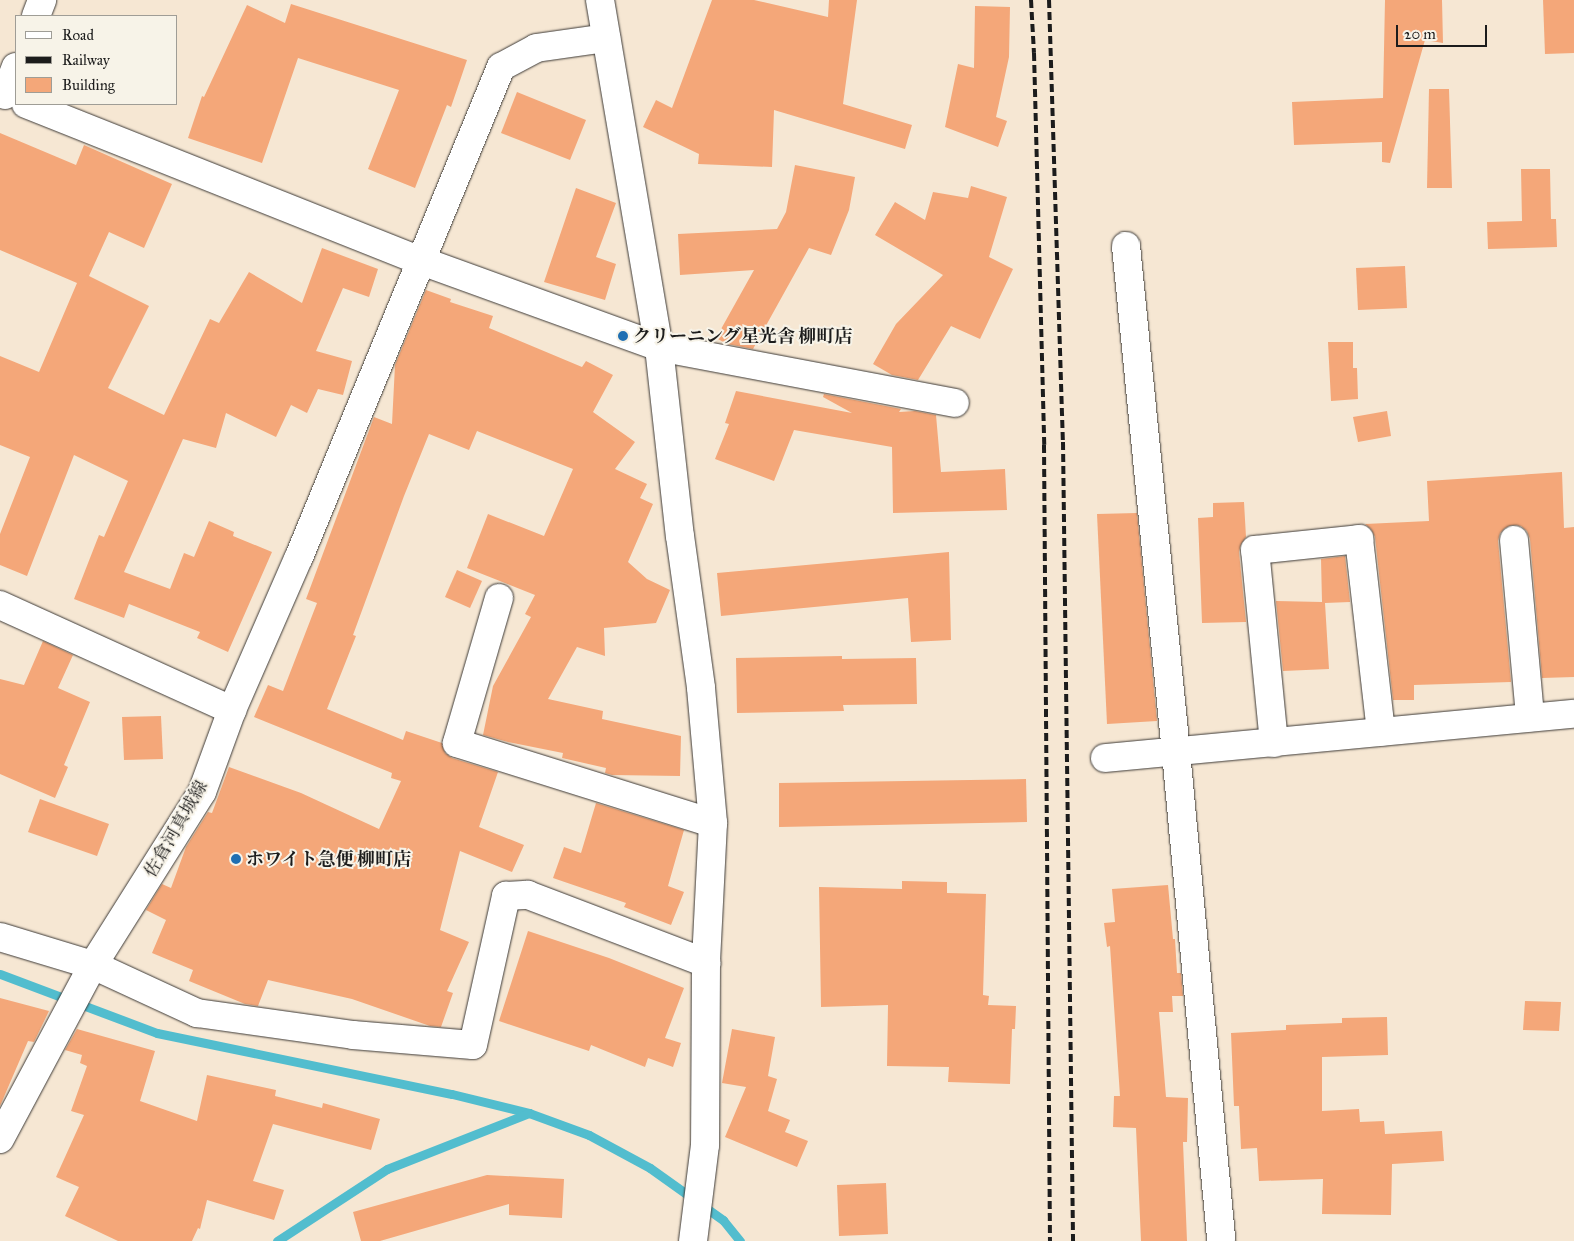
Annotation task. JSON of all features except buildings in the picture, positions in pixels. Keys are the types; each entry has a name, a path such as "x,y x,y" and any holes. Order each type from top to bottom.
{"street":[{"path":"36,15 42,0"},
{"path":"600,0 660,347 680,536 701,688 713,824 706,963 703,1160 693,1241"},
{"name":"佐倉河真城線","path":"0,1139 39,1070 93,965 202,792 232,710 299,557 419,260 501,67 536,48 606,38"},
{"path":"12,98 15,75"},
{"path":"30,105 419,260 660,347 955,403"},
{"path":"1126,246 1176,752 1221,1241"},
{"path":"1274,744 1255,550 1359,539 1381,732"},
{"path":"1514,540 1530,717"},
{"path":"499,598 457,743 713,824"},
{"path":"0,605 232,710"},
{"path":"1105,758 1274,744 1574,714"},
{"path":"0,937 93,965 197,1013 354,1035 473,1045 506,896 528,896 706,963"}],"waterway":[{"path":"0,974 157,1033 452,1094 529,1113 589,1135 650,1168 723,1220 740,1241"},
{"path":"277,1241 387,1169 529,1113"}],"railway":[{"path":"1031,0 1044,445 1050,1241"},
{"path":"1049,0 1063,442 1073,1241"}],"place":[{"name":"クリーニング星光舎 柳町店","path":"623,336"},
{"name":"ホワイト急便 柳町店","path":"236,859"}]}
